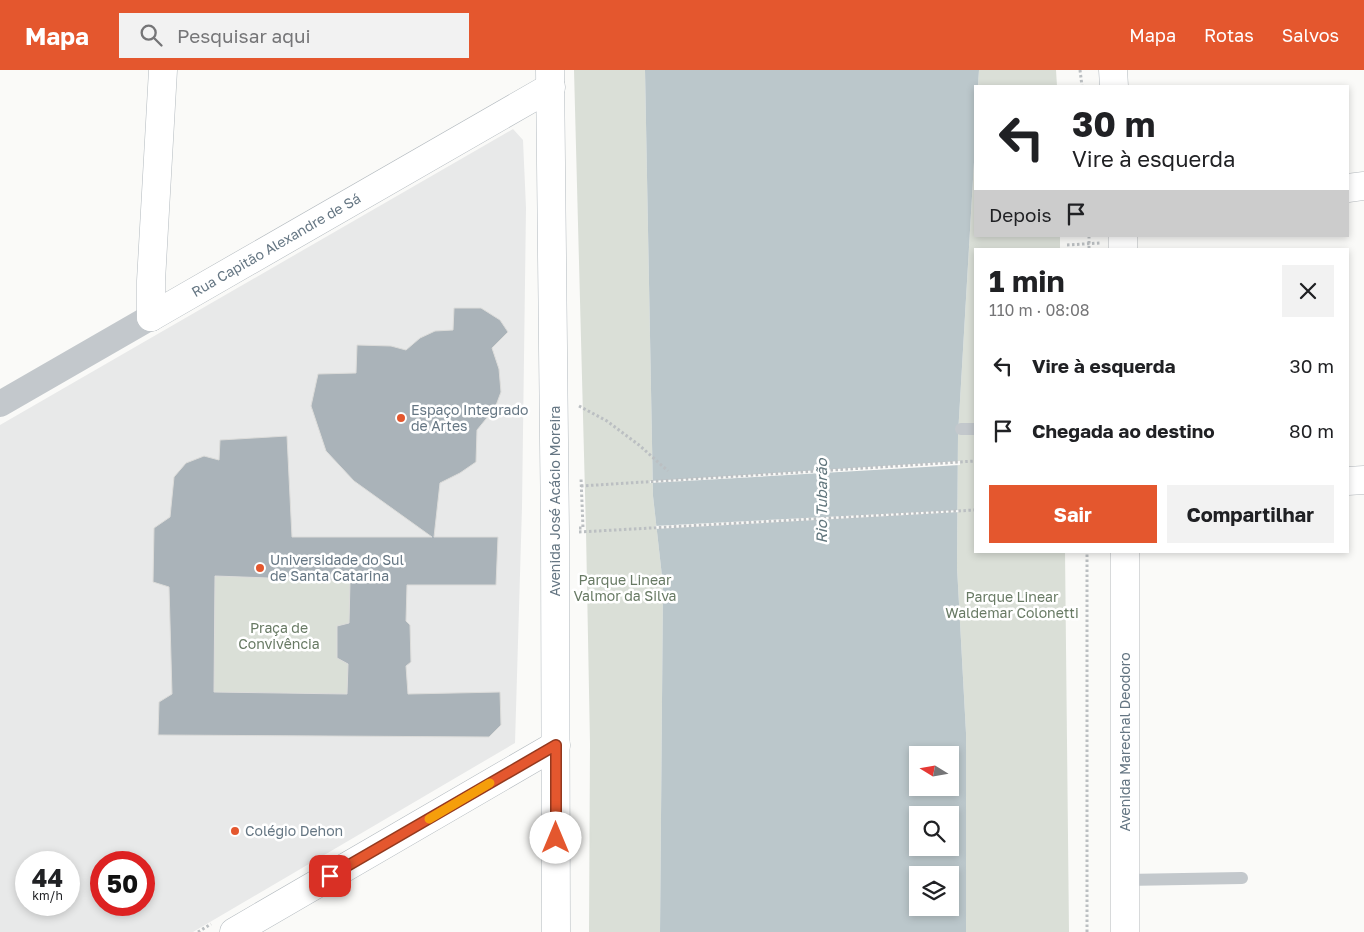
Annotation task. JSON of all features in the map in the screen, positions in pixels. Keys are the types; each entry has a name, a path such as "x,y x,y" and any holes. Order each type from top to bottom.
{"main road":[{"path":"151,318 151,281 163,70"},
{"path":"1113,70 1114,85"},
{"name":"Rua Capitão Alexandre de Sá","path":"151,318 551,78"},
{"name":"Avenida José Acácio Moreira","path":"551,78 556,932"},
{"path":"1349,188 1364,186"},
{"path":"1349,481 1364,480"},
{"name":"Avenida Marechal Deodoro","path":"1125,553 1125,932"},
{"path":"234,932 556,745"}],"street":[{"name":"Rua Capitão Alexandre de Sá","path":"0,404 151,318"}],"lane":[{"path":"961,429 974,429"},
{"path":"1125,880 1242,878"}],"path":[{"path":"1080,70 1082,85"},
{"path":"1089,237 1089,248"},
{"path":"1067,245 1123,242"},
{"path":"579,406 613,426 639,445 668,471"},
{"path":"582,486 974,462"},
{"path":"577,532 974,510"},
{"path":"1087,553 1087,932"}],"shaded area":[{"name":"Universidade do Sul de Santa Catarina","path":"513,129 523,140 526,208 522,507 515,743 193,932 0,932 0,425"}],"green space":[{"name":"Parque Linear Valmor da Silva","path":"574,70 645,70 653,496 663,585 660,932 589,932 590,744"},
{"path":"979,70 1056,70 1057,85 978,85"},
{"name":"Parque Linear Waldemar Colonetti","path":"974,162 974,237 1060,237 1060,248 974,248 974,553 1065,553 1069,932 966,932 966,733 957,567 958,435"},
{"name":"Praça de Convivência","path":"215,576 350,581 349,623 337,627 337,658 348,664 347,694 214,692"}],"water":[{"name":"Rio Tubarão","path":"645,70 979,70 978,85 974,85 974,162 958,435 957,567 966,733 966,932 660,932 663,585 653,496"}],"pier":[{"path":"960,461 960,465 650,483 650,481"},
{"path":"960,510 960,512 654,529 654,526"}],"building":[{"path":"454,308 481,308 500,320 508,332 492,348 499,369 501,392 495,408 477,430 476,462 440,483 434,537 498,537 496,585 407,585 406,621 410,625 411,662 406,666 408,694 500,692 501,725 489,737 158,735 159,702 172,694 169,587 153,582 154,528 170,517 174,477 186,463 204,456 219,460 220,440 287,436 292,537 432,537 354,481 326,451 311,406 318,374 356,373 357,345 391,346 406,350 420,338 435,331 453,330","holes":["215,576 350,581 349,623 337,626 337,658 348,664 347,694 214,692"]}],"slow traffic":[{"path":"429,819 490,783"}],"place":[{"name":"Espaço Integrado de Artes","path":"401,418"},
{"name":"Universidade do Sul de Santa Catarina","path":"260,568"},
{"name":"Colégio Dehon","path":"235,831"}],"route":[{"path":"330,876 556,745 556,838"}]}
